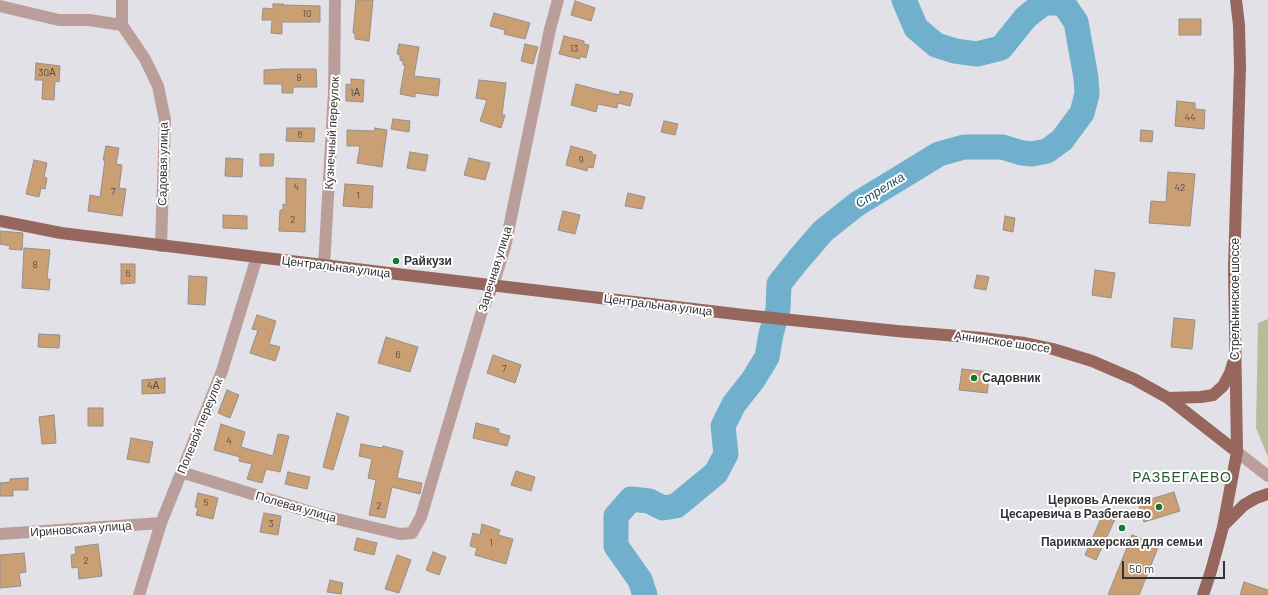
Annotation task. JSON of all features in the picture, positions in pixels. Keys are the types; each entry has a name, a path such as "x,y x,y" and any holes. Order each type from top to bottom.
{"main road":[{"name":"Стрельнинское шоссе","path":"1203,595 1211,571 1222,527 1237,452 1234,268 1240,67 1239,25 1236,0"},
{"name":"Центральная улица","path":"0,221 61,233 161,246 744,315 811,321"},
{"name":"Аннинское шоссе","path":"811,321 1025,343 1052,349 1092,361 1112,368 1168,398 1237,452"},
{"path":"1168,398 1190,398 1213,395 1223,386 1230,373 1236,354"},
{"path":"1222,527 1244,506 1256,498 1268,494"}],"street":[{"path":"0,0 0,6 59,20 89,20 122,25 122,0"},
{"name":"Кузнечный переулок","path":"324,266 334,92 335,0"},
{"name":"Заречная улица","path":"412,533 421,517 482,311 493,285 504,247 550,29 558,0"},
{"name":"Садовая улица","path":"122,25 145,58 158,86 164,120 161,246"},
{"name":"Полевой переулок","path":"139,595 161,523 222,371 258,257"},
{"path":"1237,452 1268,476"},
{"name":"Полевая улица","path":"181,472 320,515 400,534 412,533"},
{"name":"Ириновская улица","path":"0,534 161,523"}],"green space":[{"path":"1268,319 1268,457 1256,428 1258,323"}],"building":[{"path":"356,0 373,0 369,41 355,39 355,33 353,33"},
{"path":"575,1 595,8 591,21 571,15"},
{"path":"273,4 320,6 320,22 282,22 282,34 271,33 272,20 262,20 263,8 273,9"},
{"path":"494,13 530,23 525,39 504,34 505,30 490,26"},
{"path":"1179,19 1201,19 1201,35 1179,35"},
{"path":"564,36 584,41 584,44 589,45 586,58 580,56 580,59 559,54"},
{"path":"399,44 419,47 414,76 440,79 438,96 415,93 415,97 400,94 405,65 403,65 403,61 400,60 400,55 397,54"},
{"path":"525,44 538,47 533,64 521,61"},
{"path":"36,63 60,66 59,82 55,81 54,100 42,99 43,80 35,80"},
{"path":"316,69 317,87 293,87 293,93 282,93 282,84 264,84 264,70"},
{"path":"351,79 364,80 363,102 346,101 346,84 351,85"},
{"path":"479,80 506,83 502,115 505,115 501,128 480,121 487,100 476,98"},
{"path":"576,84 619,95 620,91 633,94 630,106 618,103 617,108 598,104 596,112 571,105"},
{"path":"1177,101 1195,103 1195,109 1205,110 1204,129 1175,126"},
{"path":"393,119 410,121 409,132 391,129"},
{"path":"664,121 678,124 675,135 661,132"},
{"path":"287,128 315,128 314,142 286,141"},
{"path":"375,128 387,130 382,167 357,163 360,146 347,146 347,130 374,131"},
{"path":"1141,130 1153,131 1152,142 1140,141"},
{"path":"106,146 119,148 116,164 122,165 119,188 126,189 122,216 88,211 90,195 100,197 105,160 103,160"},
{"path":"571,146 592,152 592,154 596,155 593,168 588,167 587,171 566,165"},
{"path":"410,152 428,155 425,171 407,168"},
{"path":"260,154 274,154 273,166 260,166"},
{"path":"226,158 243,159 242,177 225,176"},
{"path":"469,158 490,163 485,180 464,175"},
{"path":"34,160 47,163 44,177 47,178 45,189 41,188 39,197 26,194"},
{"path":"1168,172 1195,174 1190,226 1149,223 1151,201 1166,202"},
{"path":"286,178 306,179 305,232 279,231 280,210 283,210 283,204 286,205"},
{"path":"345,184 373,186 372,208 343,206"},
{"path":"628,193 645,197 642,209 625,206"},
{"path":"563,211 580,215 575,234 558,230"},
{"path":"223,215 247,216 247,229 223,228"},
{"path":"1005,216 1015,218 1013,232 1003,230"},
{"path":"0,231 23,233 22,250 9,249 10,246 0,244"},
{"path":"24,248 50,250 47,279 50,279 49,290 22,288"},
{"path":"121,264 135,264 135,283 121,284"},
{"path":"1095,270 1115,273 1111,298 1092,295"},
{"path":"977,275 989,277 986,290 974,288"},
{"path":"189,276 207,277 205,305 188,304"},
{"path":"257,315 276,321 269,344 280,347 275,361 250,353 258,330 252,329"},
{"path":"1174,318 1195,320 1192,349 1171,347"},
{"path":"39,334 60,335 59,348 38,347"},
{"path":"386,337 418,347 410,372 378,363"},
{"path":"493,355 521,365 515,383 487,373"},
{"path":"962,369 990,372 987,393 959,390"},
{"path":"165,378 165,393 142,394 142,380"},
{"path":"227,390 239,395 230,418 218,413"},
{"path":"88,408 103,408 103,426 88,426"},
{"path":"337,413 349,417 333,470 323,467"},
{"path":"54,415 56,443 42,444 39,417"},
{"path":"476,423 499,429 499,433 510,436 507,446 473,438"},
{"path":"221,424 245,432 241,447 273,456 278,434 289,436 280,472 266,469 262,483 247,479 252,464 239,461 240,457 214,450"},
{"path":"131,438 153,442 149,463 127,459"},
{"path":"361,444 382,448 383,446 403,451 397,478 422,483 420,494 392,487 385,518 369,515 376,480 368,478 372,459 359,456"},
{"path":"516,471 535,477 531,491 511,485"},
{"path":"288,472 310,477 307,489 285,484"},
{"path":"28,478 28,490 13,490 13,496 0,496 0,483 10,482 10,479"},
{"name":"Церковь Алексия Цесаревича в Разбегаево","path":"1174,492 1180,511 1144,522 1138,503"},
{"path":"198,493 218,498 213,519 196,515 198,508 195,507"},
{"path":"1105,509 1117,515 1096,560 1085,555"},
{"path":"264,513 281,516 278,535 260,532"},
{"path":"482,524 500,530 498,535 513,539 506,564 475,555 477,548 470,546 473,533 480,535"},
{"path":"1132,535 1159,545 1139,595 1108,595"},
{"path":"357,538 377,543 374,555 354,550"},
{"path":"98,544 102,576 79,579 78,567 72,568 71,555 76,554 75,547"},
{"path":"433,552 446,557 439,575 426,570"},
{"path":"24,553 26,572 19,573 21,586 0,588 0,555"},
{"path":"397,555 411,560 399,593 385,589"},
{"path":"330,580 343,583 341,594 327,592"},
{"path":"1244,582 1268,590 1268,595 1240,595"}],"waterway":[{"name":"Стрелка","path":"645,595 640,580 616,546 616,516 631,499 649,501 663,508 676,506 716,473 726,454 723,426 734,404 753,380 767,357 771,334 778,309 779,284 823,231 857,204 939,154 964,147 1002,147 1022,153 1032,154 1047,151 1062,140 1082,113 1087,94 1086,78 1076,22 1063,3 1044,3 1026,17 1001,48 977,54 955,51 936,45 916,28 904,0"}],"place":[{"name":"Райкузи","path":"396,261"},
{"name":"Садовник","path":"974,378"},
{"name":"Церковь Алексия Цесаревича в Разбегаево","path":"1159,507"},
{"name":"Парикмахерская для семьи","path":"1122,528"}],"district":[{"name":"РАЗБЕГАЕВО","path":"1182,477"}]}
